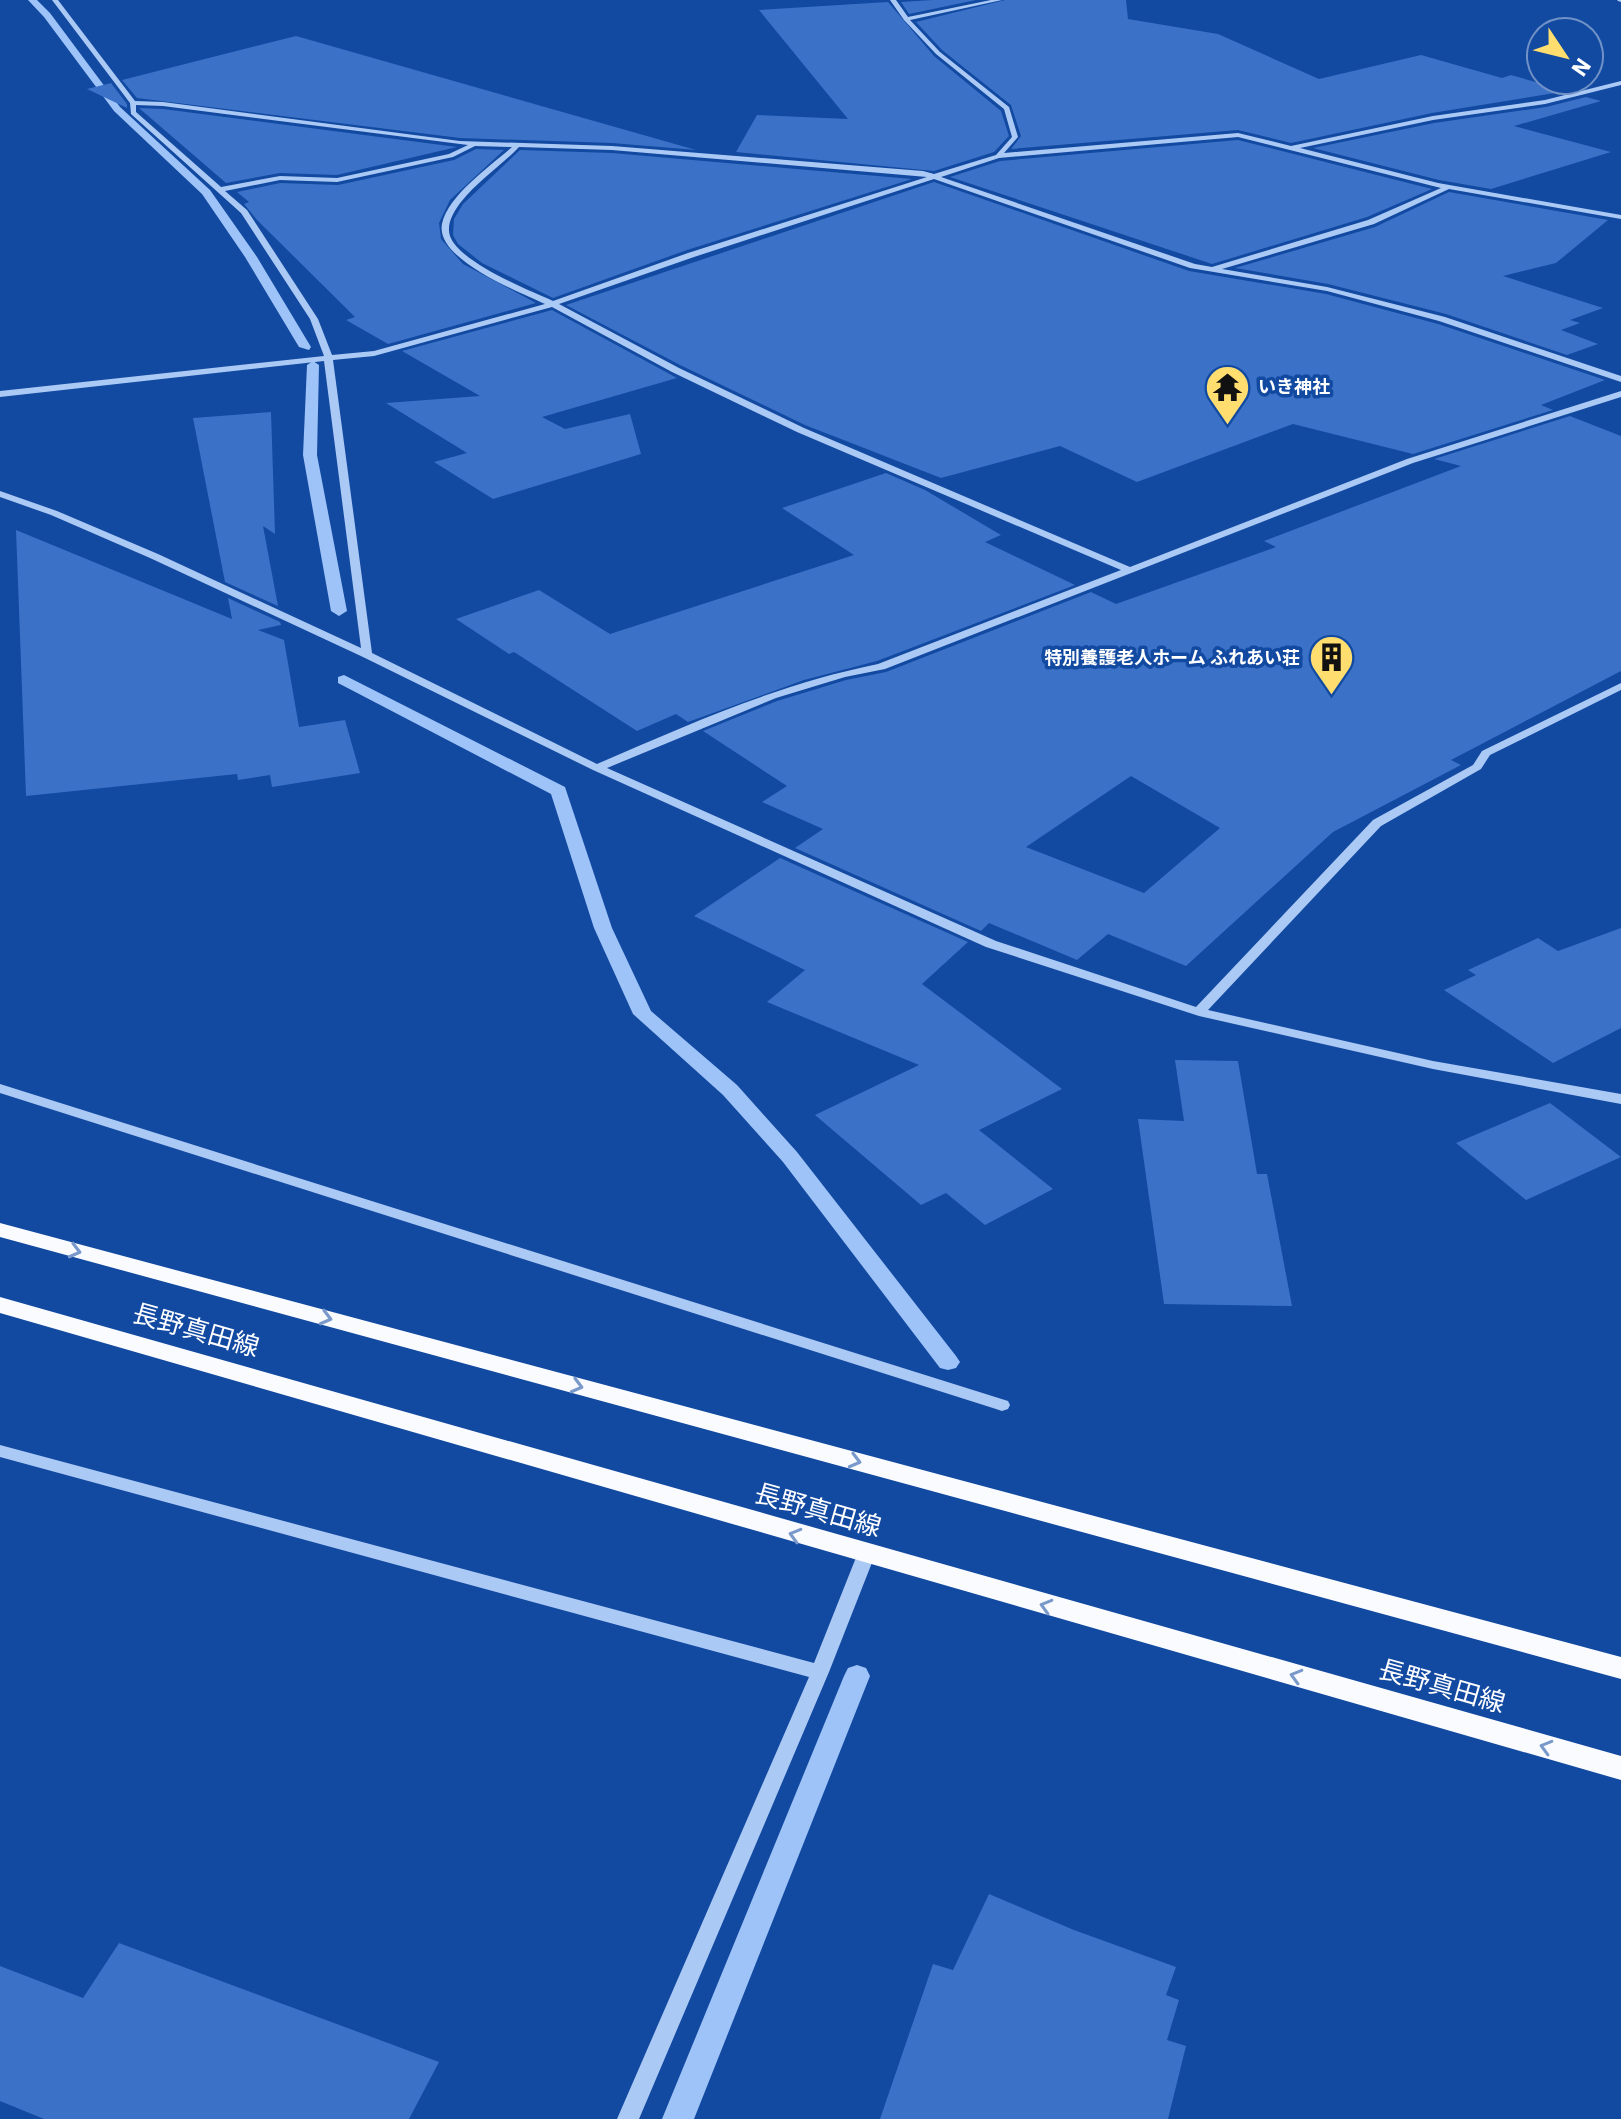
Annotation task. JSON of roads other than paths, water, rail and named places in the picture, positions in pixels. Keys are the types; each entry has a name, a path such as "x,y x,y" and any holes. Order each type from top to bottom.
{"main road":[{"name":"長野真田線","path":"0,1230 1621,1668"},
{"name":"長野真田線","path":"0,1305 866,1555 1621,1768"}],"street":[{"path":"55,0 133,103 133,113 244,212 314,319 328,356 367,655"},
{"path":"893,0 938,53 1007,108 1015,137 998,156"},
{"path":"906,19 999,0"},
{"path":"1291,148 1344,135 1569,96"},
{"path":"133,103 476,144 612,148 880,167 938,175 1193,266 1327,289 1442,319 1621,379"},
{"path":"0,394 374,353 553,304 677,260 998,156 1238,135 1350,165 1448,186 1621,217"},
{"path":"218,190 280,178 337,180 451,156 476,144"},
{"path":"516,147 460,198 445,221 445,236 457,250 508,286 553,304 693,379 773,416 1127,569"},
{"path":"1210,269 1371,222 1448,186"},
{"path":"597,768 777,691 837,674 881,667 1410,461 1621,394"},
{"path":"0,494 125,544 367,655 597,768 991,944 1199,1012 1433,1065 1621,1099"},
{"path":"1199,1012 1377,823 1477,767 1486,753 1621,686"},
{"path":"0,1088 1002,1405"},
{"path":"0,1451 820,1672"},
{"path":"628,2119 820,1672 866,1555"}],"waterway":[{"path":"32,0 47,15 117,109 206,192 251,257 305,347"},
{"path":"313,365 310,455 339,611"},
{"path":"344,680 559,791 603,928 643,1014 730,1090 790,1157 948,1362"},
{"path":"678,2119 857,1676"}],"place":[{"name":"いき神社","path":"1227,426"},
{"name":"特別養護老人ホーム ふれあい荘","path":"1331,697"}]}
